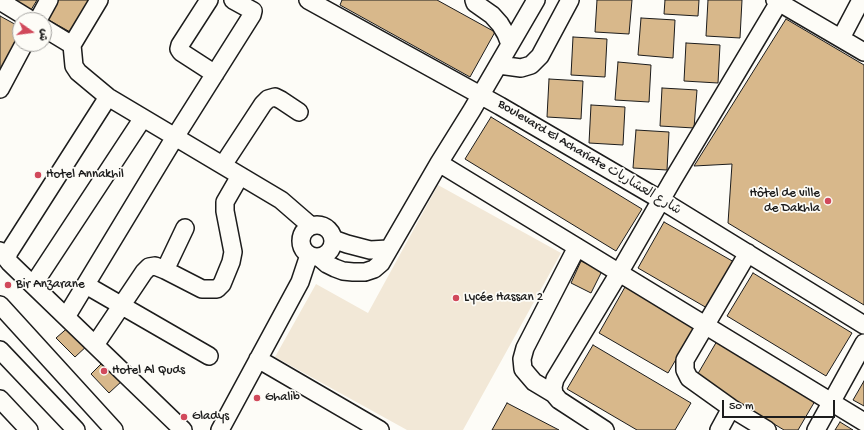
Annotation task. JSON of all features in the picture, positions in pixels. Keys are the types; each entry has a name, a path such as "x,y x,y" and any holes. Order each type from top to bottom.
{"street":[{"path":"42,12 49,0"},
{"path":"99,0 72,45 74,66 78,72 108,97 281,200 311,226"},
{"path":"209,0 180,45 179,49 180,52 215,74"},
{"path":"66,317 175,137 252,15 252,11 233,0"},
{"path":"474,0 500,24 510,44"},
{"path":"314,256 325,255 330,251 333,245 333,239 330,232 325,227 318,225 311,226 305,230 301,236 301,243 303,250 326,264 343,271 365,272 374,269 381,263 536,0"},
{"path":"499,65 521,68 531,65 540,56 570,0"},
{"path":"840,38 861,0"},
{"path":"0,1 18,12"},
{"path":"554,394 553,387 555,379 619,273 777,1 864,52"},
{"name":"Boulevard El Achariate شارع العشاريات","path":"316,2 481,95 661,200 864,325"},
{"path":"52,33 72,45"},
{"path":"0,89 20,52"},
{"path":"108,97 9,252 4,255 10,263 183,430"},
{"path":"223,165 263,104 268,99 275,97 299,112"},
{"path":"33,285 143,118"},
{"path":"439,163 864,422"},
{"path":"95,345 144,272 149,267 155,266 165,270 202,289 217,289 222,284 231,262 233,252 225,211 225,202 240,176"},
{"path":"165,270 185,228"},
{"path":"333,239 370,250 388,249"},
{"path":"577,247 525,348 522,359 523,369 534,382 554,394 596,428"},
{"path":"748,253 685,360 685,370 689,378 731,408 767,430"},
{"path":"220,430 314,256"},
{"path":"86,285 209,356"},
{"path":"0,305 114,430"},
{"path":"816,430 864,343"},
{"path":"0,350 76,430"},
{"path":"258,359 360,425 380,430"},
{"path":"0,399 28,430"},
{"path":"719,430 731,408"}],"shaded area":[{"name":"Lycée Hassan 2","path":"438,185 561,253 463,430 407,430 275,357 316,284 368,313"}],"building":[{"path":"12,0 37,0 31,10"},
{"path":"55,0 90,0 72,33 52,22 52,12 48,12"},
{"path":"342,0 437,0 495,32 470,77 340,5"},
{"path":"597,0 632,0 629,34 595,32"},
{"path":"665,0 699,0 698,16 664,14"},
{"path":"708,0 742,0 740,38 706,36"},
{"path":"0,16 12,23 12,48 0,70"},
{"path":"641,18 675,20 673,58 638,55"},
{"name":"Hôtel de ville de Dakhla","path":"786,19 864,65 864,305 728,223 732,164 694,166"},
{"path":"573,37 607,39 605,77 571,75"},
{"path":"686,43 720,45 718,83 684,81"},
{"path":"618,62 651,65 649,102 615,100"},
{"path":"549,79 583,81 581,119 547,117"},
{"path":"662,88 697,90 694,128 660,126"},
{"path":"591,105 625,107 623,145 589,143"},
{"path":"491,117 642,209 616,251 465,159"},
{"path":"636,130 669,132 667,170 633,168"},
{"path":"664,222 734,262 707,308 638,268"},
{"path":"581,261 602,271 591,293 571,283"},
{"path":"753,273 852,333 826,376 727,316"},
{"path":"625,287 695,327 668,373 599,333"},
{"path":"71,325 89,344 75,357 56,338"},
{"path":"717,341 815,401 798,430 784,430 696,377"},
{"path":"593,345 691,403 675,430 637,430 567,389"},
{"path":"105,360 123,380 109,393 91,374"},
{"path":"864,381 864,406 853,400"},
{"path":"507,403 559,430 492,430"},
{"path":"840,422 853,430 835,430"}],"place":[{"name":"Hotel Annakhil","path":"38,175"},
{"name":"Hôtel de ville de Dakhla","path":"828,201"},
{"name":"Bir Anzarane","path":"8,285"},
{"name":"Lycée Hassan 2","path":"456,298"},
{"name":"Hotel Al Quds","path":"104,371"},
{"name":"Ghalib","path":"257,398"},
{"name":"Gladys","path":"184,417"}]}
